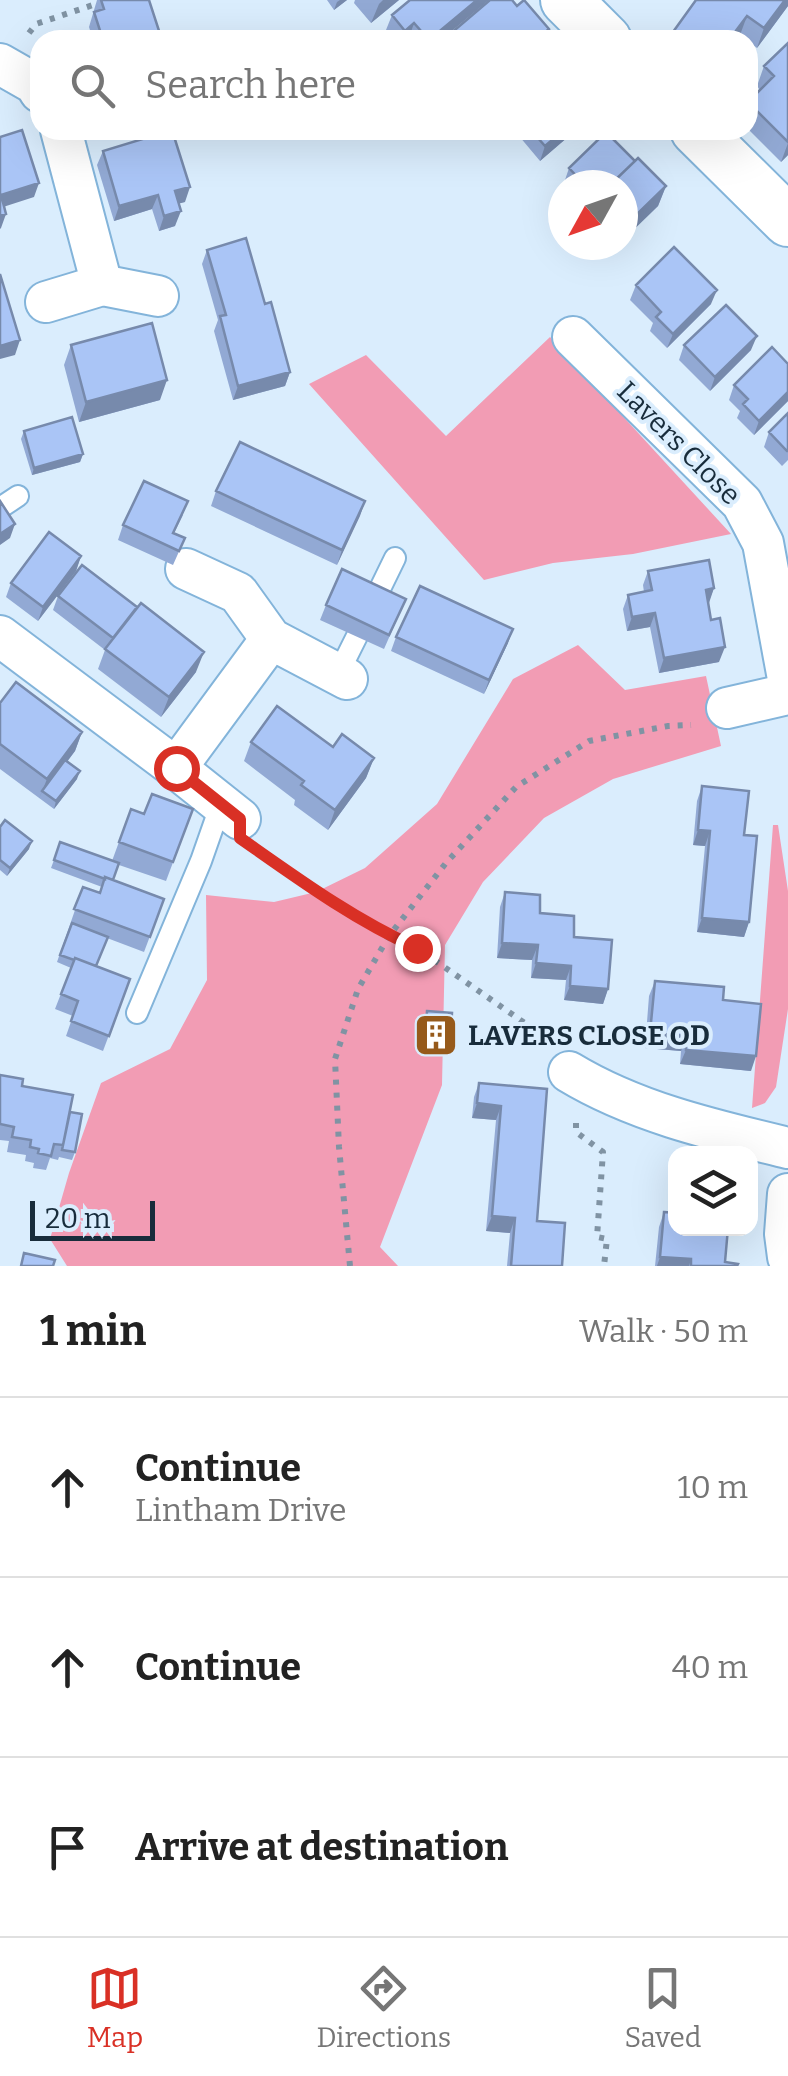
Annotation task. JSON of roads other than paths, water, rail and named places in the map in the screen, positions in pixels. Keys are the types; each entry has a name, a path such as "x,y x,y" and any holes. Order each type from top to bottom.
{"street":[{"path":"566,0 596,30"},
{"path":"0,64 30,81"},
{"path":"64,140 102,285"},
{"path":"706,140 788,221"},
{"path":"46,302 102,285 158,296"},
{"name":"Lavers Close","path":"574,336 742,503 762,542 788,679"},
{"path":"186,569 238,593 272,639 343,677"},
{"path":"176,768 272,639"},
{"path":"2,641 231,811"},
{"path":"728,708 788,694"},
{"path":"572,1074 608,1094 658,1112 788,1148"}],"lane":[{"path":"374,601 395,558"},
{"path":"343,677 357,636"},
{"path":"137,1013 201,860 231,811"}],"place":[{"name":"LAVERS CLOSE OD","path":"436,1035"}]}
